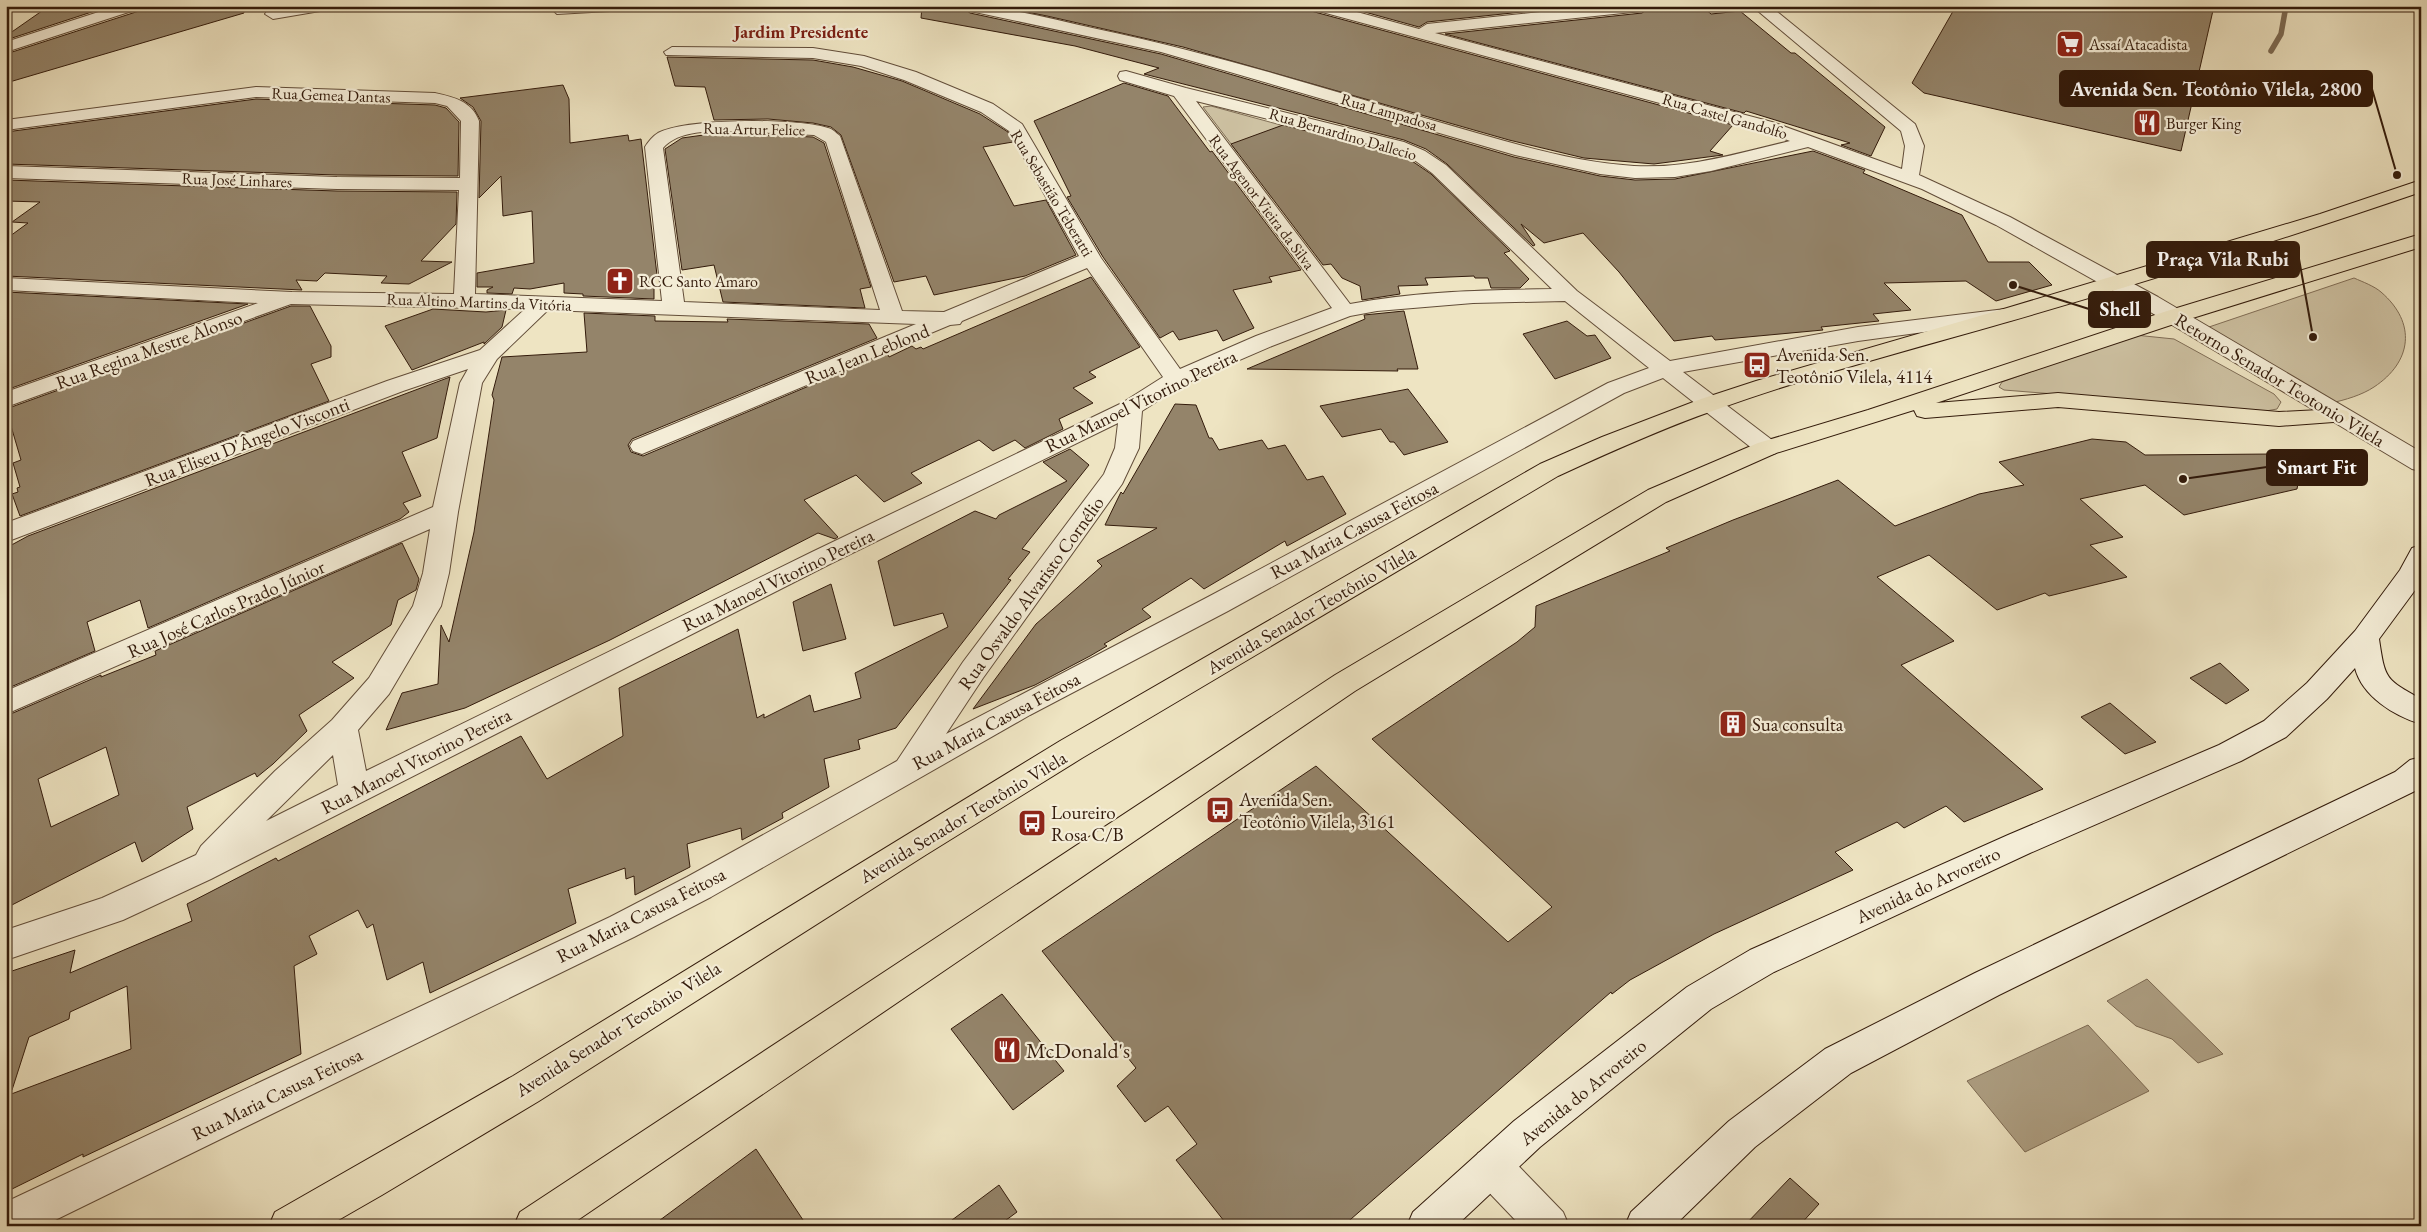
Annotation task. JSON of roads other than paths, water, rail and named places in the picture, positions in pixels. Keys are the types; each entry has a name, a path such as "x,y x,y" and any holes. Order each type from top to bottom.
{"main road":[{"name":"Avenida Senador Teotônio Vilela","path":"289,1226 391,1168 550,1072 934,833 1541,475 1611,442 1709,404 2327,218 2421,186"},
{"path":"534,1226 1345,683 1632,509 1657,496 1767,448 1876,415 2175,316 2421,240"},
{"path":"1876,415 2058,400 2279,419 2339,416"}],"street":[{"path":"6,47 134,6"},
{"path":"273,14 320,6"},
{"path":"562,11 609,6"},
{"name":"Rua Lampadosa","path":"970,6 1164,48 1521,151 1600,168 1635,172 1674,171 1711,165 1811,141"},
{"name":"Rua Castel Gandolfo","path":"1316,6 1766,126 1811,141 1909,177 2003,221 2113,282"},
{"path":"1410,30 1642,6"},
{"path":"1760,6 1841,70 1909,128 1913,134 1915,150 1914,163 1909,177"},
{"name":"Rua Sebastião Teberatti","path":"672,52 789,52 848,57 910,76 987,108 1016,128 1091,259 1176,379"},
{"name":"Rua Bernardino Dallecio","path":"1126,76 1180,92 1398,146 1419,154 1439,169 1570,295 1767,448"},
{"name":"Rua Agenor Vieira da Silva","path":"1180,92 1345,311"},
{"name":"Rua Gemea Dantas","path":"6,126 238,93 434,98 453,102 468,114 468,234 464,300"},
{"name":"Rua Artur Felice","path":"674,309 654,147 656,142 664,135 690,129 740,127 814,130 824,132 834,140 893,316"},
{"name":"Rua José Linhares","path":"6,172 327,183 468,184"},
{"name":"Rua Jean Leblond","path":"642,446 1091,259"},
{"name":"Retorno Senador Teotonio Vilela","path":"2113,282 2175,316 2339,416 2421,463"},
{"name":"Rua Altino Martins da Vitória","path":"6,284 292,298 464,300 952,318"},
{"name":"Rua Manoel Vitorino Pereira","path":"6,945 110,910 200,869 830,554 1130,408 1176,379 1264,341 1345,311 1377,305 1473,297 1570,295"},
{"name":"Rua Regina Mestre Alonso","path":"6,400 292,298"},
{"path":"200,869 251,815 343,728 379,686 410,639 427,606 436,573 445,512 471,383 488,355 542,304"},
{"name":"Rua Maria Casusa Feitosa","path":"6,1224 622,927 699,887 908,768 1252,585 1600,396 1666,369 1849,336 2015,313"},
{"name":"Rua Eliseu D'Ângelo Visconti","path":"6,533 386,389 488,355"},
{"name":"Rua Osvaldo Alvaristo Cornélio","path":"908,768 973,670 1110,484 1124,461 1128,448 1130,408"},
{"name":"Rua José Carlos Prado Júnior","path":"6,703 445,512"},
{"name":"Avenida do Arvoreiro","path":"1427,1226 1527,1134 1699,998 1779,953 2019,844 2230,753 2274,729 2317,691 2365,638 2412,574 2421,554"},
{"path":"2365,638 2370,672 2374,679 2386,690 2421,714"},
{"path":"343,728 355,792"},
{"path":"1645,1226 1742,1134 1838,1062 1987,984 2397,785 2421,769"},
{"path":"1492,1167 1549,1226"}],"waterway":[{"path":"2271,51 2281,34 2286,6"}],"place":[{"name":"Assaí Atacadista","path":"2070,44"},
{"name":"Burger King","path":"2147,123"},
{"name":"Avenida Sen. Teotônio Vilela, 2800","path":"2397,175"},
{"name":"RCC Santo Amaro","path":"620,281"},
{"name":"Shell","path":"2013,285"},
{"name":"Praça Vila Rubi","path":"2313,337"},
{"name":"Avenida Sen. Teotônio Vilela, 4114","path":"1757,365"},
{"name":"Smart Fit","path":"2183,479"},
{"name":"Sua consulta","path":"1733,724"},
{"name":"Avenida Sen. Teotônio Vilela, 3161","path":"1220,810"},
{"name":"Loureiro Rosa C/B","path":"1032,823"},
{"name":"McDonald's","path":"1007,1050"}],"district":[{"name":"Jardim Presidente","path":"801,31"}]}
